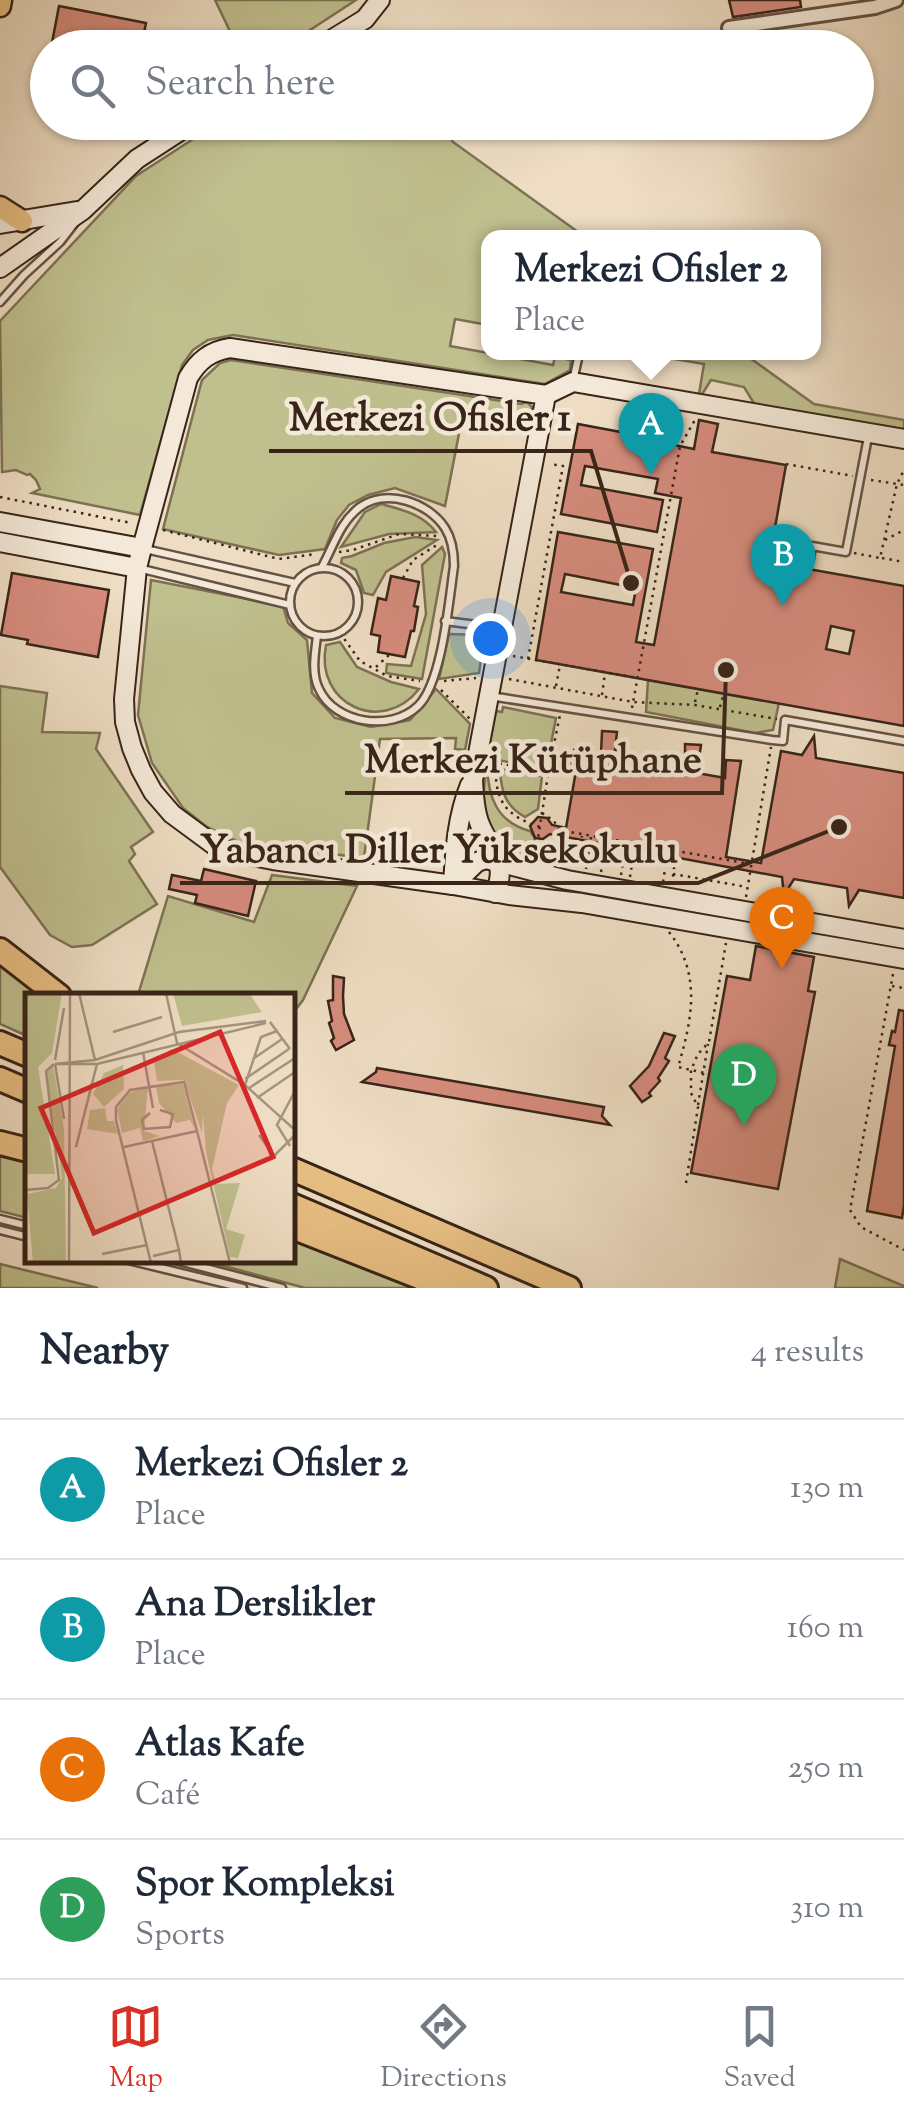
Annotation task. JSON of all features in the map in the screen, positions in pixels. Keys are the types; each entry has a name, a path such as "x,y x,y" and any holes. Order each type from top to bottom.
{"highway":[{"path":"0,950 55,993"},
{"path":"0,1043 25,1054"},
{"path":"0,1079 25,1090"},
{"path":"0,1143 25,1149"},
{"path":"295,1154 497,1248 538,1274"},
{"path":"295,1170 569,1288"},
{"path":"295,1206 486,1288"},
{"path":"295,1228 447,1288"}],"main road":[{"path":"0,207 22,221"}],"street":[{"path":"347,30 365,19 380,0"},
{"path":"730,28 876,7 896,0"},
{"path":"0,268 82,210 138,159 167,140"},
{"path":"0,224 82,210"},
{"path":"900,959 582,903 236,853 214,845 172,814 153,792 141,770 126,722 124,699 142,548 188,378 216,350 230,348 546,395 573,382 904,440"},
{"path":"453,885 461,806 472,780 482,732 546,395"},
{"path":"0,522 142,548"},
{"path":"0,542 137,568"},
{"path":"472,780 474,807 499,862 501,879 495,892"},
{"path":"453,885 476,862 486,859 586,883 904,940"}],"lane":[{"path":"0,302 60,242 82,210"},
{"path":"573,382 578,360"},
{"path":"810,559 812,546 846,552 869,433"},
{"path":"316,636 314,662 319,691 333,706 356,720 399,718 418,706 433,683 454,551 444,526 418,506 396,497 380,498 363,504 344,521 322,567"},
{"path":"142,548 295,583"},
{"path":"322,567 334,568 353,582 359,604 356,616 340,633 316,636 298,625 290,594 302,575 322,567"},
{"path":"137,568 290,606"},
{"path":"445,621 502,628"},
{"path":"488,696 783,742 785,720 904,741"},
{"path":"0,1219 25,1225"},
{"path":"0,1230 25,1235"},
{"path":"140,1263 243,1288"},
{"path":"186,1263 282,1288"}],"path":[{"path":"630,720 682,440 705,404"},
{"path":"528,659 563,466 546,463"},
{"path":"786,464 904,485"},
{"path":"880,558 897,484 904,470"},
{"path":"666,486 672,488"},
{"path":"0,496 278,559 353,550 399,534 450,537"},
{"path":"884,540 904,530"},
{"path":"403,578 413,560 450,537"},
{"path":"846,552 904,562"},
{"path":"645,594 653,595"},
{"path":"533,629 541,631"},
{"path":"646,630 656,631"},
{"path":"340,633 360,661 387,676 433,683 492,676 633,702 694,704 785,720"},
{"path":"637,647 643,648"},
{"path":"496,653 638,678"},
{"path":"374,669 390,654"},
{"path":"555,688 560,665"},
{"path":"602,696 606,673"},
{"path":"433,683 482,732"},
{"path":"694,704 698,689"},
{"path":"720,709 724,693"},
{"path":"561,708 536,850 579,859"},
{"path":"744,911 772,740"},
{"path":"476,759 548,773"},
{"path":"496,763 495,780 503,805 520,821 540,827"},
{"path":"542,813 554,821 558,830 752,864"},
{"path":"583,834 579,859 586,883"},
{"path":"586,883 591,836"},
{"path":"586,883 607,838"},
{"path":"623,890 626,842"},
{"path":"623,890 635,844"},
{"path":"665,897 668,850"},
{"path":"665,897 677,851"},
{"path":"753,856 762,858"},
{"path":"673,874 748,887"},
{"path":"653,916 673,936 691,984 692,1011 678,1067 707,1073"},
{"path":"686,1183 728,929"},
{"path":"900,959 891,986 850,1210 861,1227 904,1250"},
{"path":"891,986 904,988"},
{"path":"698,1107 692,1093 691,1070 709,1042"}],"shaded area":[{"path":"215,0 356,0 310,30 229,30"},
{"path":"192,140 452,140 575,230 481,230 481,324 455,319 450,346 481,352 481,360 526,360 553,365 554,360 571,360 570,370 545,384 233,335 208,340 193,350 182,365 140,515 32,493 40,489 30,474 2,472 0,321 136,176"},
{"path":"231,360 527,402 532,407 524,420 463,413 445,506 395,488 368,495 349,505 337,520 325,549 279,555 163,529 202,380 220,363"},
{"path":"680,360 753,360 814,404 904,420 904,431 755,405 744,387 711,380 701,396 704,364"},
{"path":"381,504 418,517 436,532 389,534 341,547 365,512"},
{"path":"415,537 437,540 386,572 373,595 364,593 356,570 341,563 342,558 384,543"},
{"path":"442,547 445,554 422,679 386,673 387,664 411,666 426,614 422,565"},
{"path":"151,580 283,606 288,623 307,640 312,693 335,718 371,727 410,720 436,689 470,724 465,750 455,749 456,738 380,739 364,858 238,842 207,827 183,808 152,763 138,715"},
{"path":"449,634 481,635 484,639 479,673 439,679"},
{"path":"340,642 357,667 419,689 404,703 387,710 354,707 330,683 325,666 326,645"},
{"path":"648,680 779,703 773,730 755,733 646,712"},
{"path":"0,686 47,693 42,732 100,733 96,749 153,832 131,847 135,854 129,861 157,904 92,945 72,947 50,935 0,867"},
{"path":"503,707 556,718 546,769 487,758 496,711 502,712"},
{"path":"487,765 496,806 509,821 530,831 535,838 528,863 504,853 490,835 484,800"},
{"path":"500,769 542,776 538,809 525,817 513,808 503,791"},
{"path":"272,875 357,886 295,1010 295,993 139,993 168,896 254,922"},
{"path":"0,959 43,993 25,993 25,1035 0,1024"},
{"path":"0,1156 25,1162 25,1217 0,1211"},
{"path":"295,1242 423,1288 305,1288 213,1263 295,1263"},
{"path":"840,1259 904,1286 904,1288 835,1288"},
{"path":"0,1264 98,1288 0,1288"}],"building":[{"path":"729,0 800,0 801,7 733,17"},
{"path":"59,6 146,23 145,30 54,30"},
{"path":"699,420 718,424 712,452 786,465 769,562 904,586 904,726 536,660 558,532 653,549 636,642 654,645 681,498 655,493 658,479 585,466 581,485 663,500 657,532 561,514 578,424 694,449","holes":["565,574 636,588 633,605 561,592","831,626 854,631 849,654 826,649"]},
{"path":"12,573 109,590 98,657 27,644 28,640 1,635"},
{"path":"391,576 419,582 414,631 405,657 378,652 380,636 371,634 378,598 386,600"},
{"path":"602,731 617,732 615,750 625,752 624,759 663,766 665,758 685,762 685,744 701,745 697,773 725,778 726,760 741,761 726,857 761,863 781,751 802,755 814,736 816,758 904,773 904,898 859,890 849,906 847,888 794,879 784,895 782,877 550,834 543,839 535,838 530,826 538,817 566,828 577,765 571,764 574,750 601,755"},
{"path":"204,869 256,881 248,916 195,903 197,895 169,889 172,875 201,881"},
{"path":"756,946 814,957 808,991 815,992 778,1189 691,1173 727,976 750,980"},
{"path":"333,976 344,978 344,1014 354,1040 336,1050 331,1041 334,1038 328,1001 333,1000"},
{"path":"899,1010 904,1011 902,1218 867,1211 895,1046 889,1045"},
{"path":"664,1033 675,1036 665,1058 669,1061 649,1093 651,1096 642,1102 630,1086 649,1066"},
{"path":"377,1068 604,1107 602,1116 610,1125 362,1082"}],"place":[{"name":"Merkezi Ofisler 2","path":"651,475"},
{"name":"Merkezi Ofisler 1","path":"631,583"},
{"name":"Ana Derslikler","path":"783,606"},
{"name":"Merkezi Kütüphane","path":"726,670"},
{"name":"Yabancı Diller Yüksekokulu","path":"839,827"},
{"name":"Atlas Kafe","path":"782,969"},
{"name":"Spor Kompleksi","path":"744,1126"}]}
